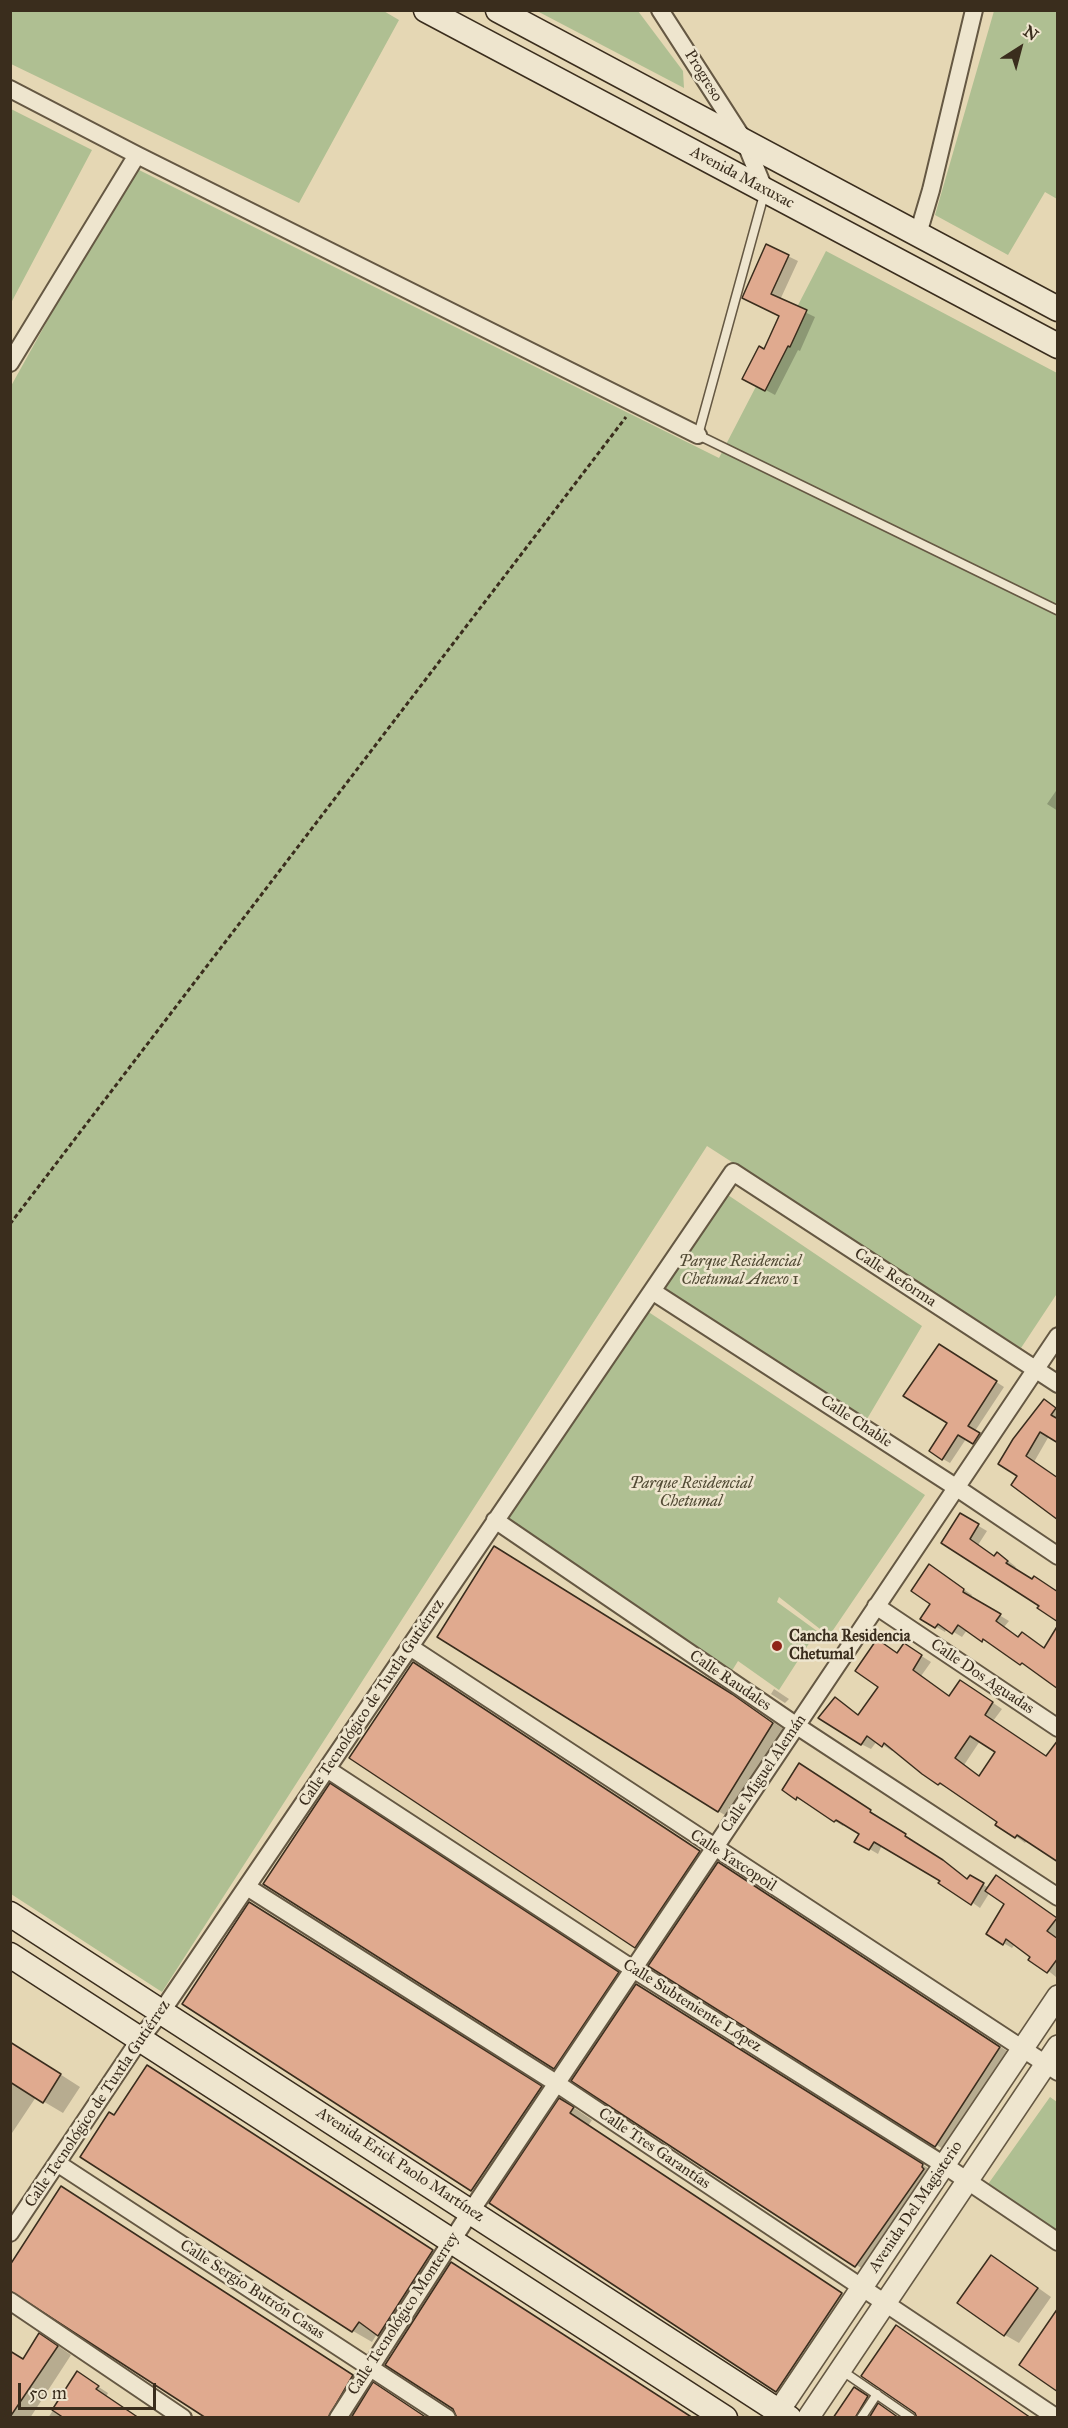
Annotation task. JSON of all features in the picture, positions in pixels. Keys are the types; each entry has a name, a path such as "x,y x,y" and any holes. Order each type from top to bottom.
{"main road":[{"name":"Avenida Maxuxac","path":"426,10 1058,346"},
{"name":"Avenida Maxuxac","path":"498,10 1058,309"},
{"name":"Avenida Erick Paolo Martínez","path":"10,1914 471,2211 781,2415"},
{"path":"10,1955 725,2418"}],"street":[{"name":"Progreso","path":"660,10 745,142 765,191"},
{"path":"918,234 931,190 974,10"},
{"path":"10,89 137,155 698,435"},
{"path":"10,363 137,155"},
{"name":"Calle Tecnológico de Tuxtla Gutiérrez","path":"10,2233 140,2039 162,2012 733,1172"},
{"name":"Calle Reforma","path":"733,1172 1058,1384"},
{"name":"Calle Chable","path":"652,1291 1058,1556"},
{"name":"Calle Miguel Alemán","path":"471,2211 1058,1336"},
{"name":"Calle Raudales","path":"495,1520 796,1726 1058,1897"},
{"name":"Calle Dos Aguadas","path":"876,1606 1058,1728"},
{"name":"Calle Yaxcopoil","path":"410,1647 1051,2068"},
{"name":"Calle Subteniente López","path":"327,1769 633,1969 944,2165 1058,2242"},
{"name":"Calle Tres Garantías","path":"247,1887 556,2083 1058,2418"},
{"name":"Avenida Del Magisterio","path":"781,2415 861,2287 1058,1996"},
{"name":"Avenida Del Magisterio","path":"808,2418 967,2181 1051,2068 1058,2046"},
{"name":"Calle Sergio Butrón Casas","path":"57,2163 447,2418"},
{"name":"Calle Tecnológico Monterrey","path":"338,2418 471,2211"},
{"path":"10,2301 183,2418"}],"lane":[{"path":"765,191 698,435 1057,610"},
{"path":"841,2369 911,2418"},
{"path":"861,2418 877,2394"}],"path":[{"path":"10,1224 636,405"}],"green space":[{"path":"382,10 399,20 299,203 11,64 11,11"},
{"path":"537,11 638,11 683,71 684,88"},
{"path":"994,11 1057,11 1057,199 1045,192 1008,255 935,215"},
{"path":"11,109 92,150 11,303"},
{"path":"133,167 719,458 826,251 1057,373 1058,1292 1021,1348 707,1146 162,1992 11,1894 11,386"},
{"name":"Parque Residencial Chetumal Anexo 1","path":"725,1193 922,1326 867,1419 660,1288"},
{"name":"Parque Residencial Chetumal","path":"647,1311 925,1495 829,1636 779,1597 777,1602 817,1631 779,1690 738,1661 730,1674 502,1519"},
{"path":"1050,2097 1057,2102 1057,2234 986,2187"}],"building":[{"path":"766,244 789,255 771,294 807,310 790,347 788,346 765,391 742,379 759,346 764,349 779,316 742,298"},
{"path":"939,1344 997,1381 968,1426 980,1433 973,1444 958,1435 942,1460 929,1451 947,1423 903,1396"},
{"path":"1044,1399 1056,1408 1051,1415 1058,1419 1058,1443 1040,1432 1026,1456 1058,1478 1058,1520 1011,1485 1017,1476 998,1464 1013,1439"},
{"path":"960,1513 979,1524 970,1539 994,1556 997,1552 1008,1561 1006,1563 1032,1579 1034,1576 1058,1592 1058,1622 1037,1608 1039,1606 941,1543"},
{"path":"494,1546 732,1694 773,1723 718,1812 437,1637"},
{"path":"929,1564 964,1589 963,1592 1001,1614 996,1621 1018,1637 1022,1632 1044,1648 1058,1625 1058,1689 1022,1663 1020,1665 958,1625 952,1634 938,1624 935,1628 920,1619 930,1604 911,1591"},
{"path":"877,1639 897,1653 904,1643 922,1655 913,1670 949,1696 960,1680 993,1702 985,1715 1046,1756 1058,1740 1058,1862 1017,1835 1015,1838 995,1825 997,1822 940,1783 938,1785 922,1774 884,1743 882,1747 867,1736 861,1745 818,1718 835,1697 858,1715 878,1687 855,1671","holes":["970,1736 995,1752 979,1776 955,1758"]},
{"path":"413,1662 700,1851 635,1948 349,1758"},
{"path":"799,1763 906,1834 905,1836 943,1860 967,1879 970,1875 984,1883 971,1905 938,1883 940,1881 874,1842 869,1850 854,1842 859,1834 836,1820 834,1822 797,1797 796,1800 782,1790"},
{"path":"330,1783 619,1972 554,2069 263,1884"},
{"path":"718,1862 1000,2047 935,2147 648,1966"},
{"path":"996,1875 1057,1918 1047,1931 1058,1939 1058,1958 1047,1973 1028,1960 1030,1957 1006,1939 1003,1945 986,1934 1004,1904 985,1891"},
{"path":"249,1902 542,2086 471,2191 182,2004"},
{"path":"636,1984 923,2164 924,2169 855,2267 571,2081"},
{"path":"10,2042 61,2074 43,2103 10,2082"},
{"path":"147,2065 433,2250 378,2336 359,2322 352,2332 80,2157 109,2112 114,2115"},
{"path":"559,2098 574,2107 570,2113 842,2293 776,2392 489,2203"},
{"path":"61,2186 353,2375 328,2418 206,2418 10,2291 10,2265"},
{"path":"991,2255 1038,2288 1004,2336 957,2303"},
{"path":"451,2262 693,2418 457,2418 453,2409 385,2365"},
{"path":"1058,2308 1058,2392 1019,2365"},
{"path":"896,2325 1031,2418 917,2418 915,2413 861,2376"},
{"path":"39,2333 58,2346 10,2417 10,2351 23,2359"},
{"path":"77,2371 99,2386 96,2389 139,2418 64,2418 52,2410"},
{"path":"373,2382 427,2418 351,2418"},
{"path":"854,2387 868,2396 855,2418 833,2418"},
{"path":"878,2403 899,2418 869,2418"}],"place":[{"name":"Cancha Residencia Chetumal","path":"777,1646"}]}
